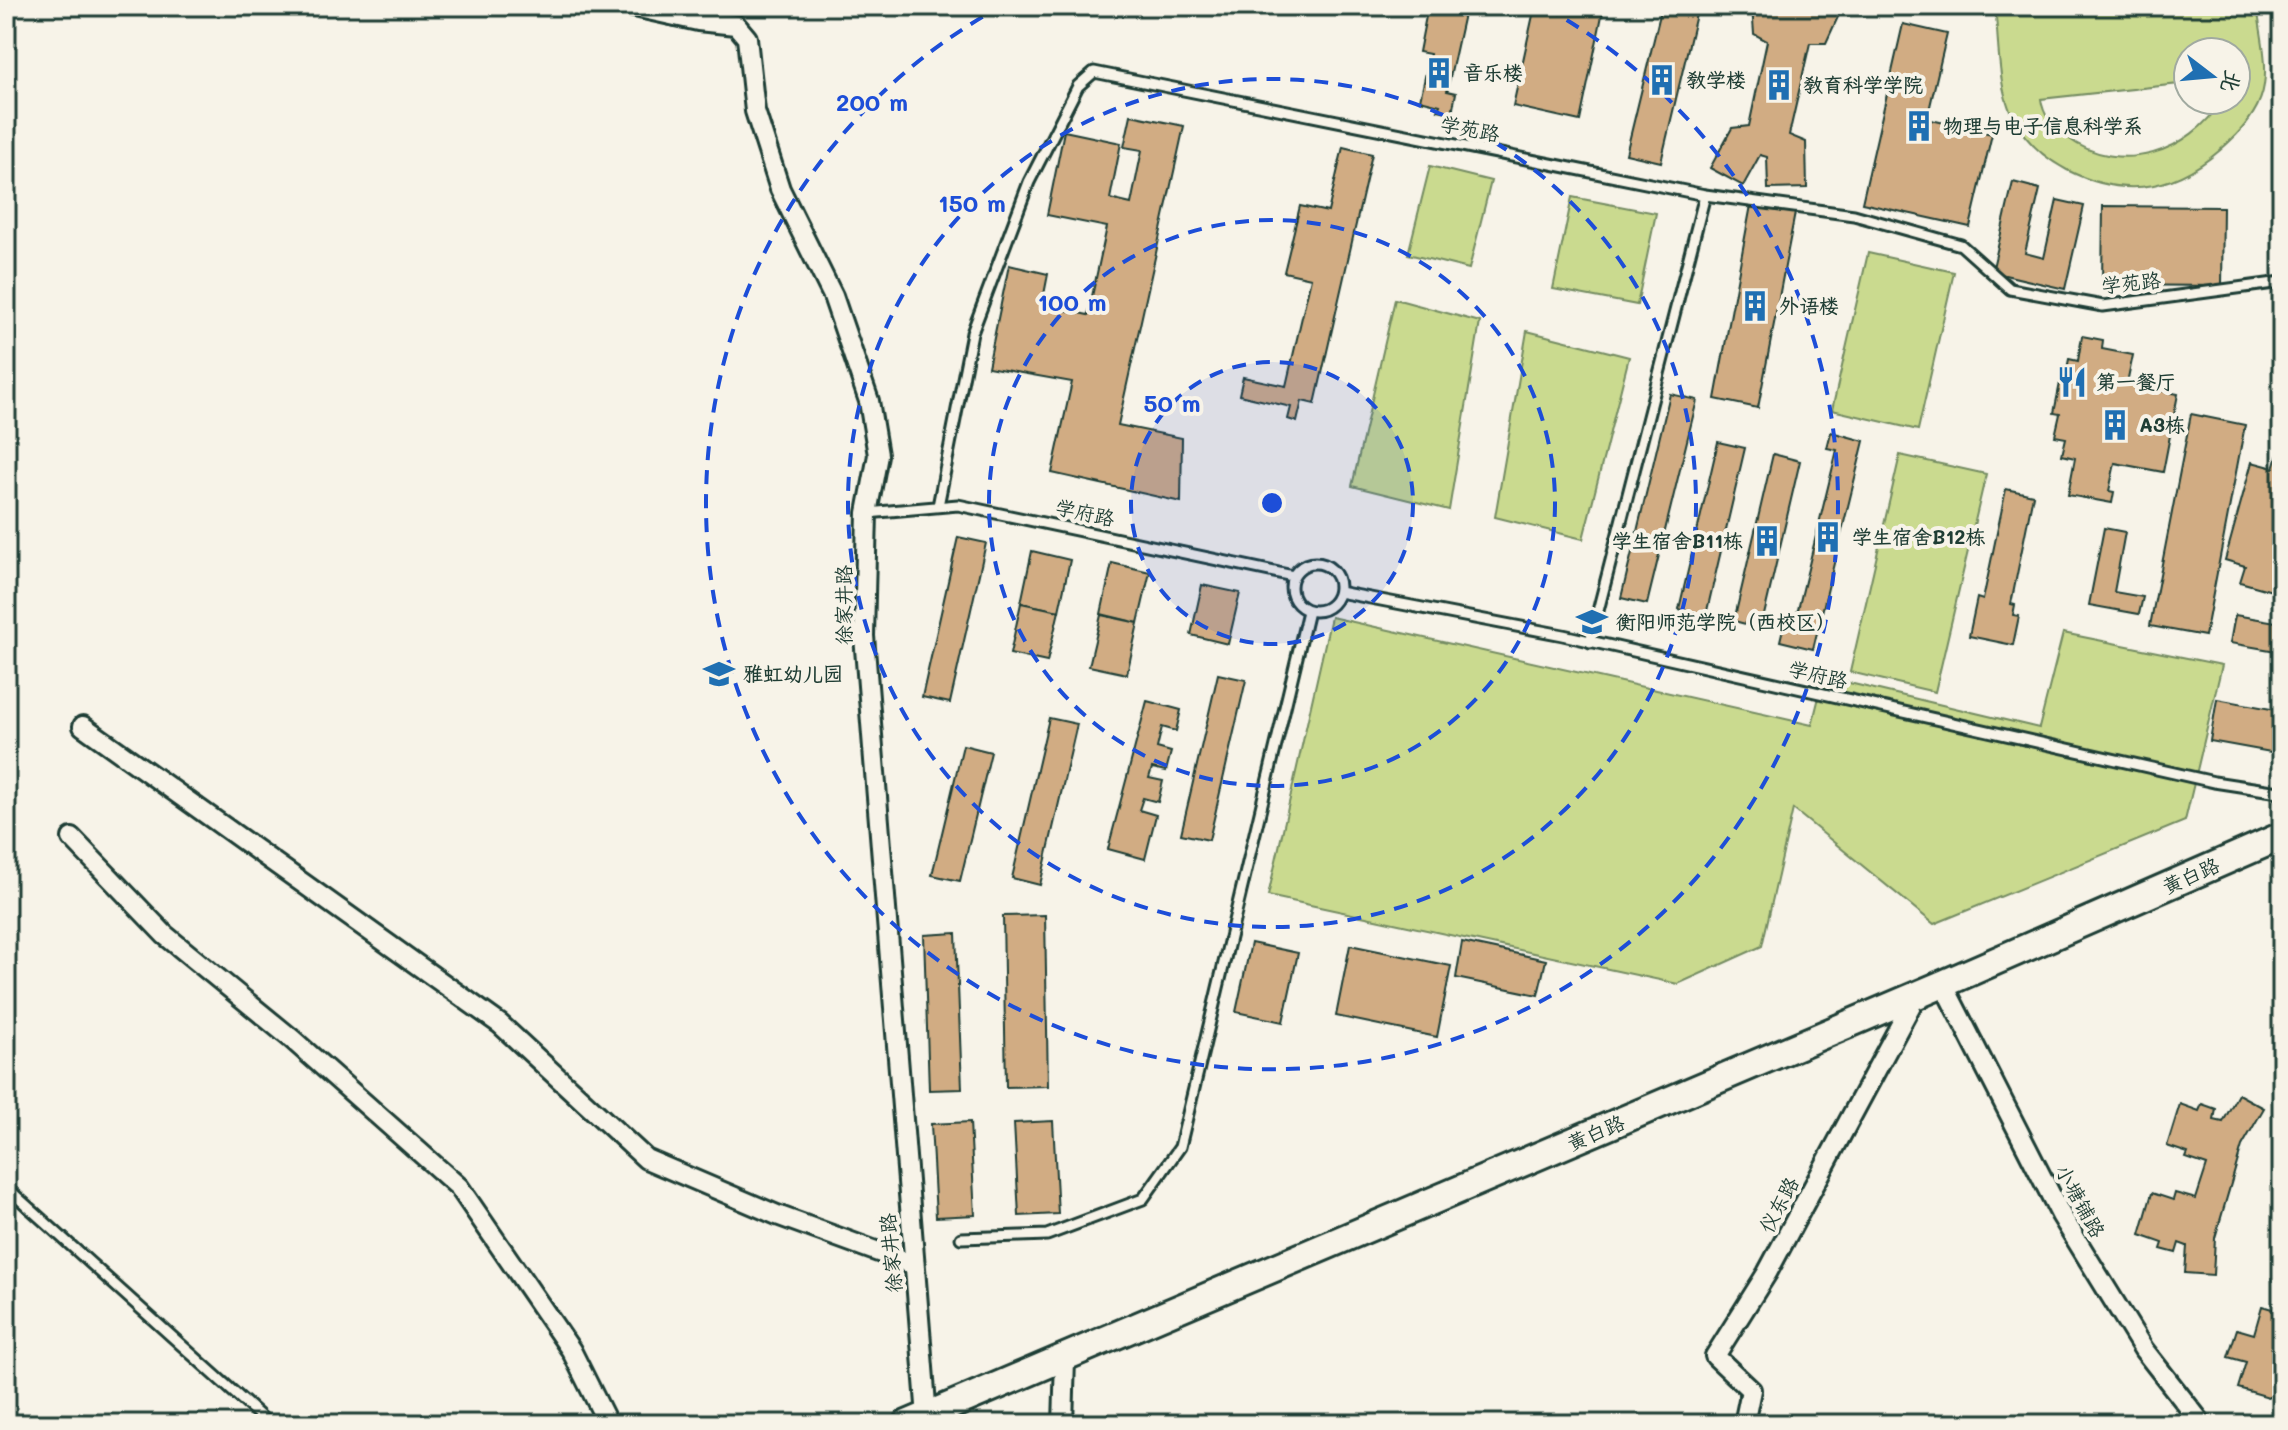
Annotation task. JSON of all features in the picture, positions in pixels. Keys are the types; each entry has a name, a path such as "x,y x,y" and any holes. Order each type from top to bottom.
{"main road":[{"name":"黄白路","path":"917,1420 1916,996 2282,836"}],"street":[{"name":"徐家井路","path":"630,6 698,21 736,25 747,38 755,111 780,189 833,296 869,401 878,455 867,513 864,636 914,1265 917,1420"},
{"path":"83,726 500,1024 646,1159 777,1215 914,1265"},
{"path":"72,838 165,935 292,1039 459,1187 571,1350 608,1424"},
{"name":"小塘铺路","path":"1943,984 2061,1215 2144,1350 2202,1424"},
{"name":"仪东路","path":"1744,1424 1751,1390 1715,1356 1767,1273 1916,996"},
{"path":"1063,1424 1067,1389 1065,1359"}],"lane":[{"name":"学苑路","path":"938,506 972,333 1029,182 1078,86 1094,72 1705,195 1854,215 1961,245 2010,289 2103,306 2282,282"},
{"path":"1590,642 1705,195"},
{"name":"学府路","path":"867,513 958,505 1293,576"},
{"path":"1321,563 1336,573 1339,592 1324,610 1308,611 1293,597 1293,576 1300,567 1321,563"},
{"name":"学府路","path":"1339,592 1590,642 2214,782 2279,792 2282,801"},
{"path":"961,1238 1047,1235 1143,1199 1180,1147 1308,611"},
{"path":"6,1187 269,1424"}],"green space":[{"path":"1995,6 2257,6 2265,76 2262,93 2252,115 2252,36 2172,36 2172,85 2041,99 2050,122 2068,138 2110,156 2131,157 2173,145 2192,134 2210,116 2251,116 2229,142 2192,171 2172,180 2132,187 2089,180 2067,170 2035,147 2017,124 2007,103 1999,62"},
{"path":"1430,166 1491,181 1469,269 1408,254"},
{"path":"1572,197 1656,213 1637,305 1553,289"},
{"path":"1868,253 1954,272 1918,430 1832,410"},
{"path":"1395,299 1480,322 1449,510 1352,486"},
{"path":"1527,331 1629,357 1583,539 1495,517"},
{"path":"1900,455 1986,474 1935,692 1850,672"},
{"path":"1331,617 1812,725 1824,677 2039,728 2063,633 2222,665 2185,821 1934,924 1793,809 1762,946 1678,984 1268,896"}],"building":[{"name":"音乐楼","path":"1428,6 1476,6 1473,16 1464,14 1447,91 1456,93 1452,113 1438,110 1440,105 1420,100 1430,54 1419,52"},
{"path":"1535,6 1604,6 1580,121 1513,106"},
{"name":"教学楼","path":"1662,6 1698,6 1661,162 1626,154"},
{"name":"教育科学学院","path":"1752,6 1843,6 1826,43 1810,43 1789,135 1806,142 1807,188 1768,189 1767,157 1760,155 1743,186 1710,168 1732,128 1749,126 1767,41 1754,34"},
{"path":"2276,6 2282,6 2282,90 2278,90"},
{"name":"物理与电子信息科学系","path":"1903,24 1947,34 1927,119 1992,134 1970,227 1862,203"},
{"path":"1131,115 1184,126 1118,425 1182,438 1181,502 1052,473 1072,382 988,367 1009,265 1048,274 1042,305 1088,315 1107,227 1047,215 1064,131 1121,143 1110,199 1131,204 1142,150 1124,147"},
{"path":"1343,147 1372,154 1315,404 1302,401 1297,422 1288,419 1291,407 1239,395 1243,377 1286,386 1311,278 1284,272 1300,206 1328,212"},
{"path":"2013,182 2040,189 2025,253 2044,258 2057,200 2084,206 2065,289 1992,272"},
{"name":"外语楼","path":"1751,205 1795,213 1758,408 1715,399"},
{"path":"2103,206 2223,207 2222,286 2102,285"},
{"name":"A3栋","path":"2082,336 2103,340 2102,349 2133,355 2127,384 2178,394 2163,472 2115,463 2109,491 2114,492 2112,503 2068,495 2075,458 2062,455 2066,438 2055,436 2060,414 2054,413 2060,383 2064,384 2069,359 2078,361"},
{"path":"1670,394 1697,400 1647,604 1621,598"},
{"path":"2191,414 2245,425 2205,636 2150,626"},
{"name":"学生宿舍B12栋","path":"1831,432 1864,441 1813,649 1780,641 1784,624 1794,626 1837,450 1827,448"},
{"path":"2282,441 2282,554 2272,591 2240,582 2245,566 2225,560 2252,462 2274,468"},
{"path":"1718,442 1745,448 1706,615 1679,609"},
{"name":"学生宿舍B11栋","path":"1773,454 1800,461 1761,628 1734,621"},
{"path":"2006,489 2033,495 2011,604 2015,605 2013,615 2019,616 2013,645 1969,636 1977,598 1983,600"},
{"path":"2104,528 2125,532 2114,592 2143,597 2139,614 2089,605"},
{"path":"958,537 986,543 950,703 922,697"},
{"path":"1032,551 1070,560 1059,611 1021,603"},
{"path":"1112,563 1150,572 1138,623 1101,614"},
{"path":"1202,585 1240,593 1228,644 1191,635"},
{"path":"1021,603 1059,611 1047,662 1010,654"},
{"path":"1101,615 1138,623 1127,674 1089,666"},
{"path":"2235,615 2282,623 2282,652 2230,643"},
{"path":"1218,674 1246,680 1209,840 1181,834"},
{"path":"2217,699 2282,711 2282,754 2210,741"},
{"path":"1147,701 1181,710 1176,731 1162,727 1157,748 1171,752 1166,771 1152,768 1149,778 1163,781 1158,802 1143,798 1139,810 1156,815 1145,859 1108,849"},
{"path":"1049,718 1077,724 1040,885 1012,878"},
{"path":"963,745 991,752 960,881 932,875"},
{"path":"1045,915 1048,1086 1006,1087 1003,916"},
{"path":"956,933 962,1089 929,1090 924,935"},
{"path":"1462,942 1546,960 1538,995 1456,978"},
{"path":"1251,943 1298,953 1283,1022 1236,1012"},
{"path":"1350,945 1451,966 1437,1037 1336,1016"},
{"path":"2238,1094 2264,1108 2242,1146 2215,1238 2213,1275 2185,1273 2187,1246 2179,1243 2176,1253 2161,1249 2163,1243 2140,1235 2152,1193 2173,1200 2175,1193 2196,1199 2207,1165 2186,1158 2188,1153 2167,1146 2180,1104 2199,1111 2202,1104 2216,1109 2214,1120 2223,1122"},
{"path":"1053,1121 1058,1214 1019,1216 1014,1123"},
{"path":"970,1122 975,1215 936,1217 931,1124"},
{"path":"2262,1306 2282,1312 2282,1366 2272,1398 2238,1388 2246,1362 2228,1357 2237,1329 2254,1334"}],"place":[{"name":"音乐楼","path":"1439,73"},
{"name":"教学楼","path":"1662,80"},
{"name":"教育科学学院","path":"1779,85"},
{"name":"物理与电子信息科学系","path":"1919,126"},
{"name":"外语楼","path":"1755,306"},
{"name":"第一餐厅","path":"2072,382"},
{"name":"A3栋","path":"2115,425"},
{"name":"学生宿舍B12栋","path":"1828,537"},
{"name":"学生宿舍B11栋","path":"1767,541"},
{"name":"衡阳师范学院（西校区）","path":"1592,622"},
{"name":"雅虹幼儿园","path":"719,674"}]}
